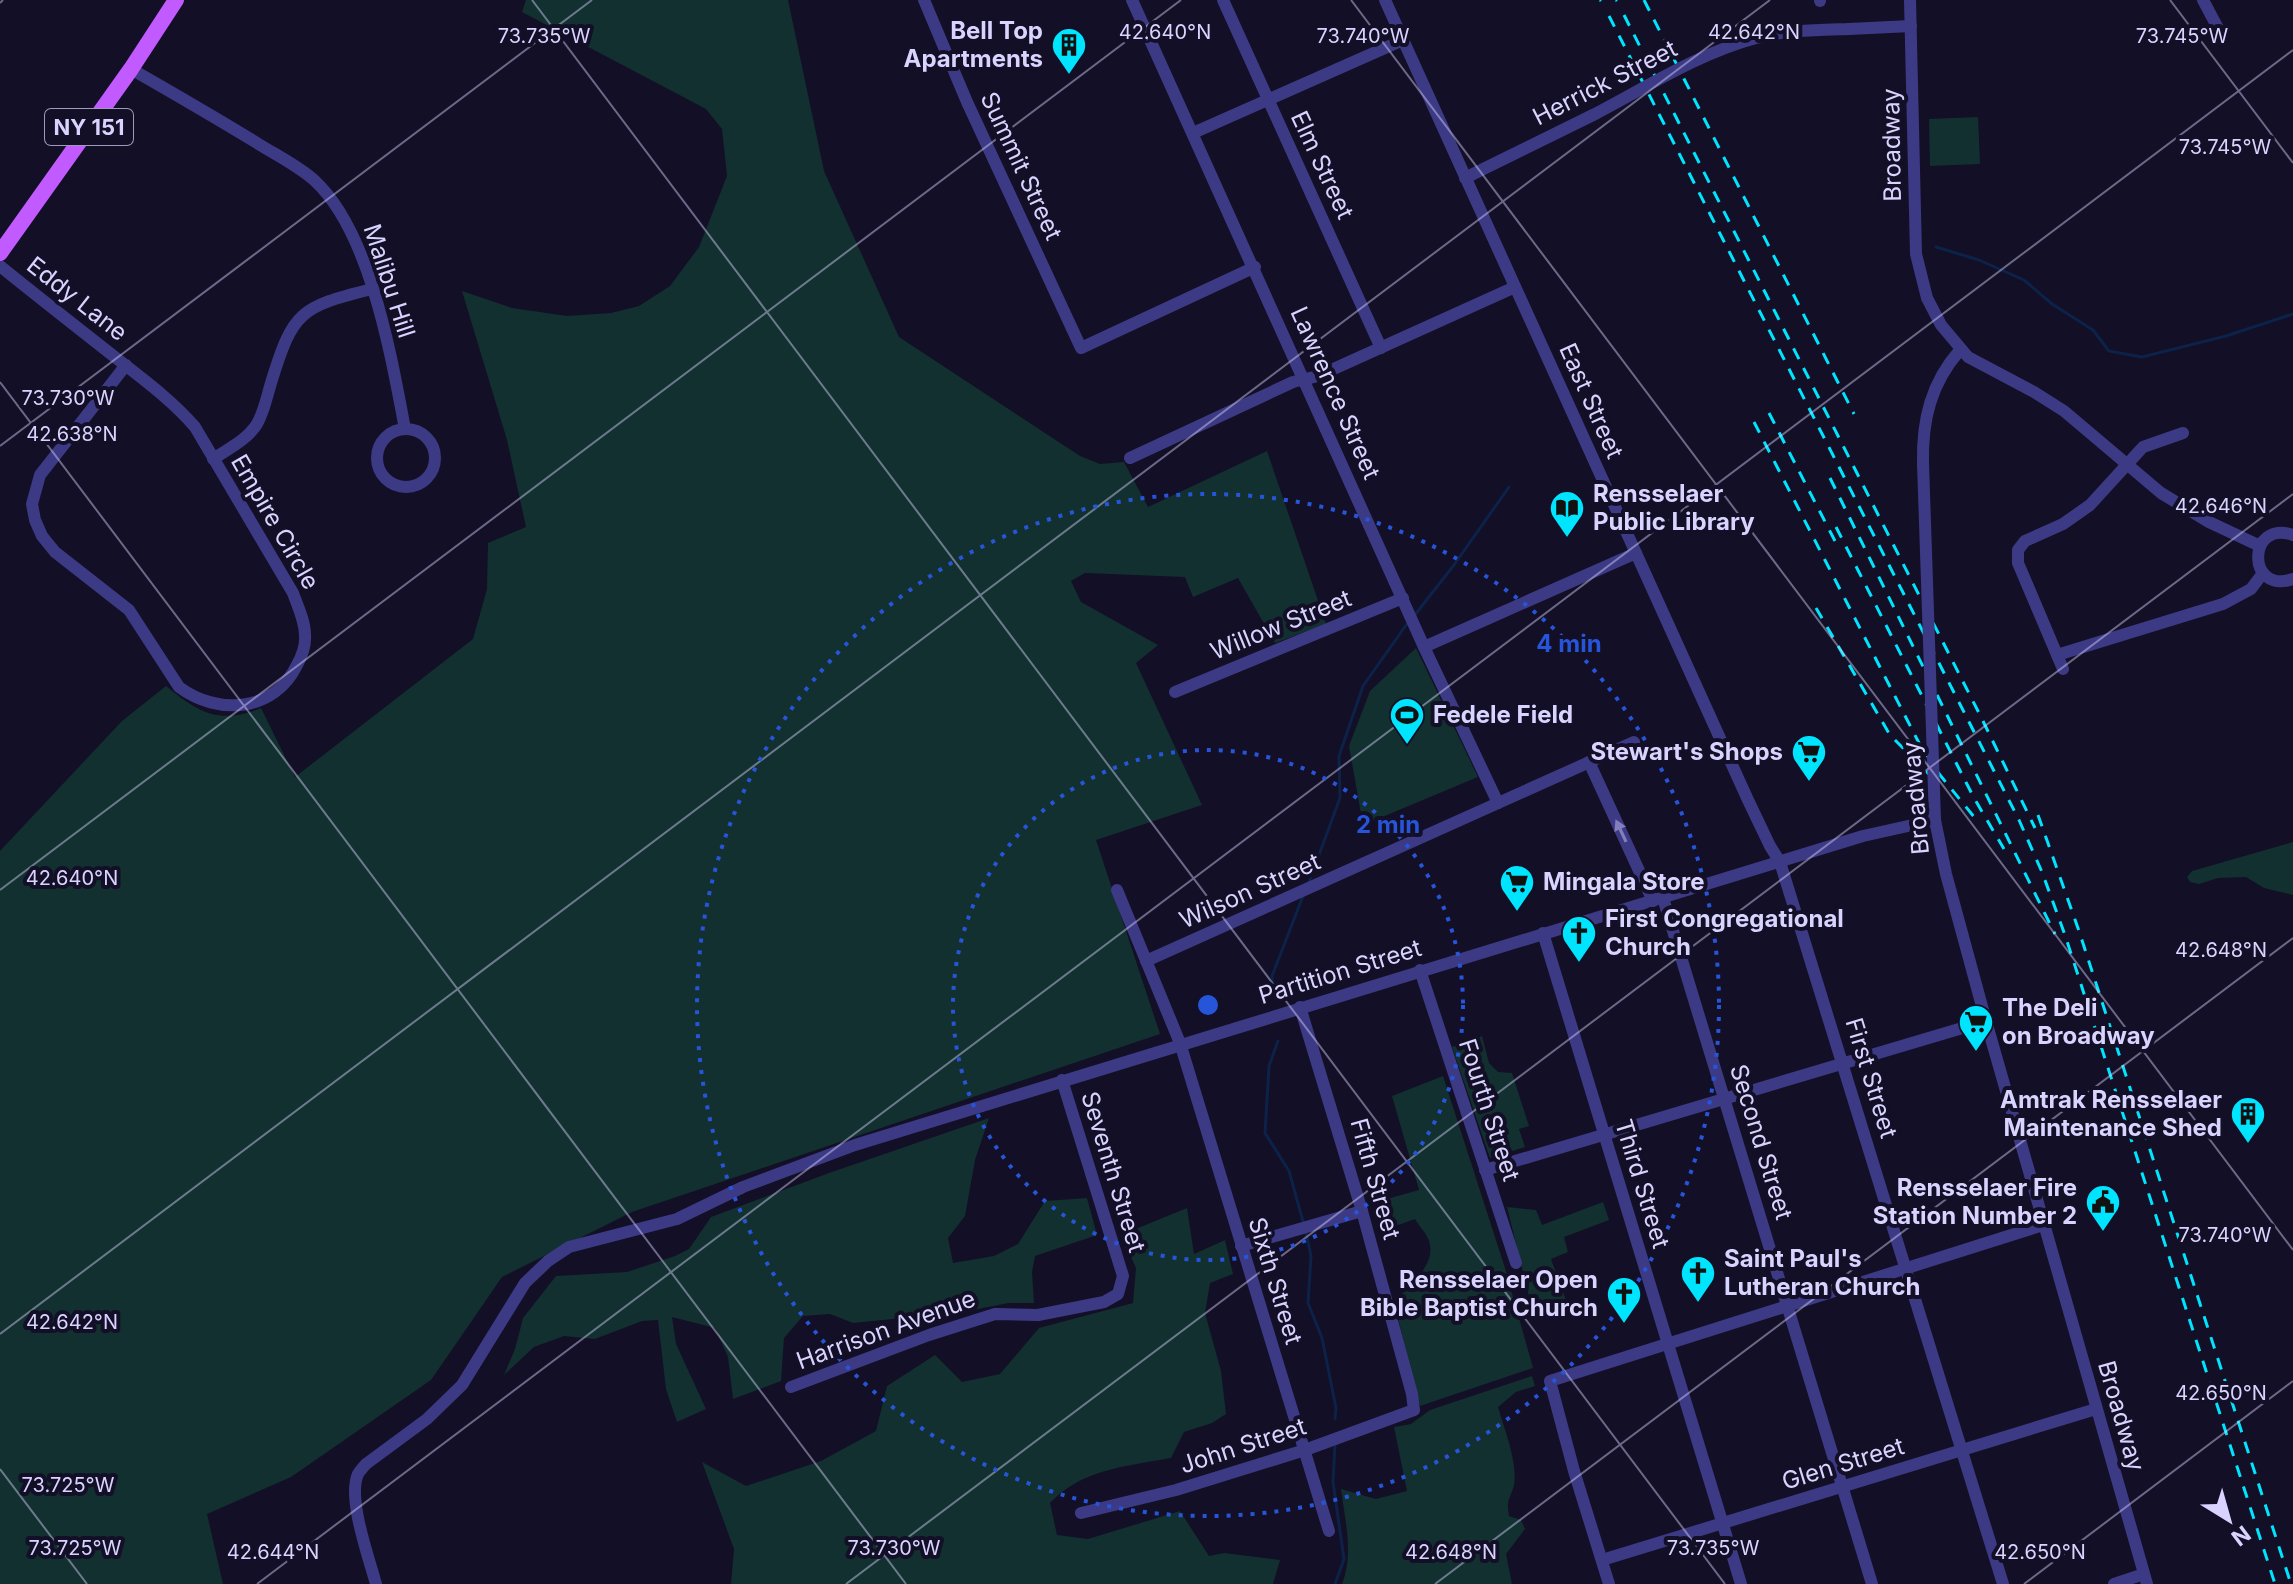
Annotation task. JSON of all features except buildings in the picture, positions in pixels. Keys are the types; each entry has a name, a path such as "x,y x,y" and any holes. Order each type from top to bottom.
{"main road":[{"name":"NY 151","path":"0,253 131,69 176,0"}],"street":[{"name":"Summit Street","path":"924,0 967,102 1081,348 1255,267"},
{"name":"Lawrence Street","path":"1132,0 1424,647 1498,803"},
{"name":"Elm Street","path":"1223,0 1381,348"},
{"name":"East Street","path":"1385,0 1770,846 1780,862"},
{"name":"Broadway","path":"1910,0 1918,267 1931,308 1960,350 1938,380 1926,412 1923,463 1935,820 1946,874 1986,1021 2146,1579"},
{"path":"2203,0 2220,32"},
{"name":"Herrick Street","path":"1465,178 1717,51 1744,41 1785,32 1911,26"},
{"path":"1193,133 1403,40"},
{"name":"Malibu Hill","path":"131,69 314,180 346,221 372,289 394,370 405,429"},
{"name":"Eddy Lane","path":"0,266 126,365"},
{"path":"1130,458 1293,382 1318,376 1515,287"},
{"path":"213,459 241,441 256,426 284,339 295,323 327,300 372,289"},
{"path":"1960,350 1974,361 2064,411 2126,465 2184,508 2260,546"},
{"name":"Empire Circle","path":"126,365 182,411 195,427 293,593 302,614 306,635 303,653 293,674 277,691 255,703 234,707 205,702 179,687 129,610 55,552 42,536 35,520 32,504 40,475 126,365"},
{"path":"405,429 424,434 435,451 436,461 427,479 409,488 391,483 384,477 377,460 378,451 388,435 405,429"},
{"path":"2063,669 2018,563 2018,550 2025,541 2057,527 2084,510 2149,443 2183,433"},
{"path":"2293,535 2275,533 2266,538 2260,546 2258,561 2263,573 2275,581 2293,579"},
{"path":"1424,647 1636,553"},
{"path":"2057,655 2223,604 2251,589 2263,573"},
{"name":"Willow Street","path":"1175,692 1405,603"},
{"name":"Wilson Street","path":"1146,961 1634,742"},
{"name":"Second Street","path":"1589,762 1658,899 1725,1099 1872,1584"},
{"name":"Partition Street","path":"376,1584 357,1510 355,1488 358,1473 427,1419 462,1385 525,1283 548,1261 569,1247 677,1219 761,1180 855,1145 1180,1043 1879,831 1935,820"},
{"name":"First Street","path":"1780,862 2003,1584"},
{"name":"Sixth Street","path":"1117,890 1180,1043 1329,1531"},
{"name":"Third Street","path":"1543,933 1741,1584"},
{"name":"Fourth Street","path":"1420,970 1516,1263"},
{"name":"Fifth Street","path":"1300,1007 1362,1211 1414,1410"},
{"path":"1485,1170 1986,1021"},
{"name":"Seventh Street","path":"1062,1080 1123,1276"},
{"path":"1241,1246 1362,1211"},
{"path":"1609,1584 1550,1381 2043,1225"},
{"name":"Harrison Avenue","path":"791,1387 929,1335 995,1314 1038,1315 1104,1302 1118,1294 1123,1276"},
{"name":"Glen Street","path":"1602,1560 2096,1409"},
{"name":"John Street","path":"1081,1513 1176,1490 1305,1450 1414,1410"},
{"path":"2114,1584 2146,1579"}],"green space":[{"path":"526,0 788,0 824,171 899,337 1080,456 1100,464 1124,462 1148,507 1267,451 1326,624 1275,643 1238,578 1193,597 1185,577 1085,573 1071,581 1081,602 1158,645 1136,663 1202,805 1096,840 1160,1034 632,1212 502,1277 431,1380 291,1477 207,1514 223,1584 0,1584 0,851 122,721 166,686 210,714 233,716 261,708 295,777 473,639 487,589 488,543 526,527 507,440 462,291 512,308 567,316 611,313 639,306 670,286 699,247 727,176 722,129 706,109 522,12"},
{"path":"1978,117 1980,164 1930,166 1929,119"},
{"name":"Fedele Field","path":"1416,648 1478,777 1363,825 1349,746 1370,691"},
{"path":"2293,842 2293,895 2264,888 2246,877 2218,878 2199,884 2190,882 2187,877 2192,871"},
{"path":"1482,1036 1489,1063 1498,1072 1512,1073 1529,1126 1519,1129 1525,1147 1490,1158 1452,1047"},
{"path":"1443,1076 1505,1268 1533,1368 1420,1406 1394,1302 1425,1267 1429,1258 1429,1241 1415,1219 1384,1230 1376,1202 1419,1190 1392,1096"},
{"path":"989,1118 975,1160 965,1216 948,1238 953,1263 994,1256 1018,1244 1045,1201 1087,1198 1097,1235 1035,1256 1032,1272 1034,1303 1009,1303 962,1312 853,1323 830,1314 803,1316 784,1338 781,1381 733,1399 728,1357 715,1328 672,1317 676,1344 706,1409 677,1422 666,1389 658,1320 642,1321 595,1339 564,1336 534,1347 504,1375 523,1318 556,1276 627,1272 675,1256 689,1249 711,1217"},
{"path":"1603,1202 1609,1220 1564,1237 1568,1252 1551,1259 1567,1303 1534,1317 1507,1207 1536,1210 1542,1225"},
{"path":"1187,1208 1194,1254 1225,1240 1233,1274 1210,1283 1205,1313 1221,1371 1226,1414 1212,1423 1184,1432 1171,1458 1106,1471 1063,1492 1050,1503 1057,1535 1088,1539 1180,1511 1209,1556 1224,1553 1280,1560 1273,1584 731,1584 734,1549 702,1462 746,1486 821,1461 876,1431 887,1386 935,1355 962,1382 1000,1374 1039,1328 1133,1303 1136,1268 1121,1235"},
{"path":"1532,1376 1535,1386 1516,1392 1498,1407 1514,1466 1509,1516 1521,1520 1525,1529 1506,1554 1512,1584 1342,1584 1348,1549 1341,1489 1376,1499 1407,1491 1394,1427 1411,1424 1430,1410"}],"waterway":[{"path":"1936,247 1979,260 2024,280 2052,304 2093,330 2109,351 2142,357 2226,336 2293,314"},
{"path":"1414,616 1509,487"},
{"path":"1309,882 1340,798 1339,756 1363,686 1409,621"},
{"path":"1273,990 1272,976 1303,896"},
{"path":"1278,1041 1269,1066 1265,1133 1289,1171 1304,1225"},
{"path":"1306,1232 1311,1256 1308,1303 1322,1338 1336,1408 1335,1419"},
{"path":"1335,1445 1333,1482 1344,1559 1335,1584"}],"railway":[{"path":"1644,0 1854,414"},
{"path":"1624,15 2035,828"},
{"path":"1609,16 2019,820 2042,872 2275,1584"},
{"path":"1769,413 1835,541"},
{"path":"1754,422 1919,743 1979,823"},
{"path":"1830,478 2055,934"},
{"path":"1836,527 1974,798 2004,849"},
{"path":"1816,608 1890,735 1936,781"},
{"path":"2038,815 2079,931 2291,1584"}],"place":[{"name":"Bell Top Apartments","path":"1069,76"},
{"name":"Rensselaer Public Library","path":"1567,539"},
{"name":"Fedele Field","path":"1407,746"},
{"name":"Stewart's Shops","path":"1809,783"},
{"name":"Mingala Store","path":"1517,913"},
{"name":"First Congregational Church","path":"1579,964"},
{"name":"The Deli on Broadway","path":"1976,1053"},
{"name":"Amtrak Rensselaer Maintenance Shed","path":"2248,1145"},
{"name":"Rensselaer Fire Station Number 2","path":"2103,1233"},
{"name":"Saint Paul's Lutheran Church","path":"1698,1304"},
{"name":"Rensselaer Open Bible Baptist Church","path":"1624,1325"}]}
